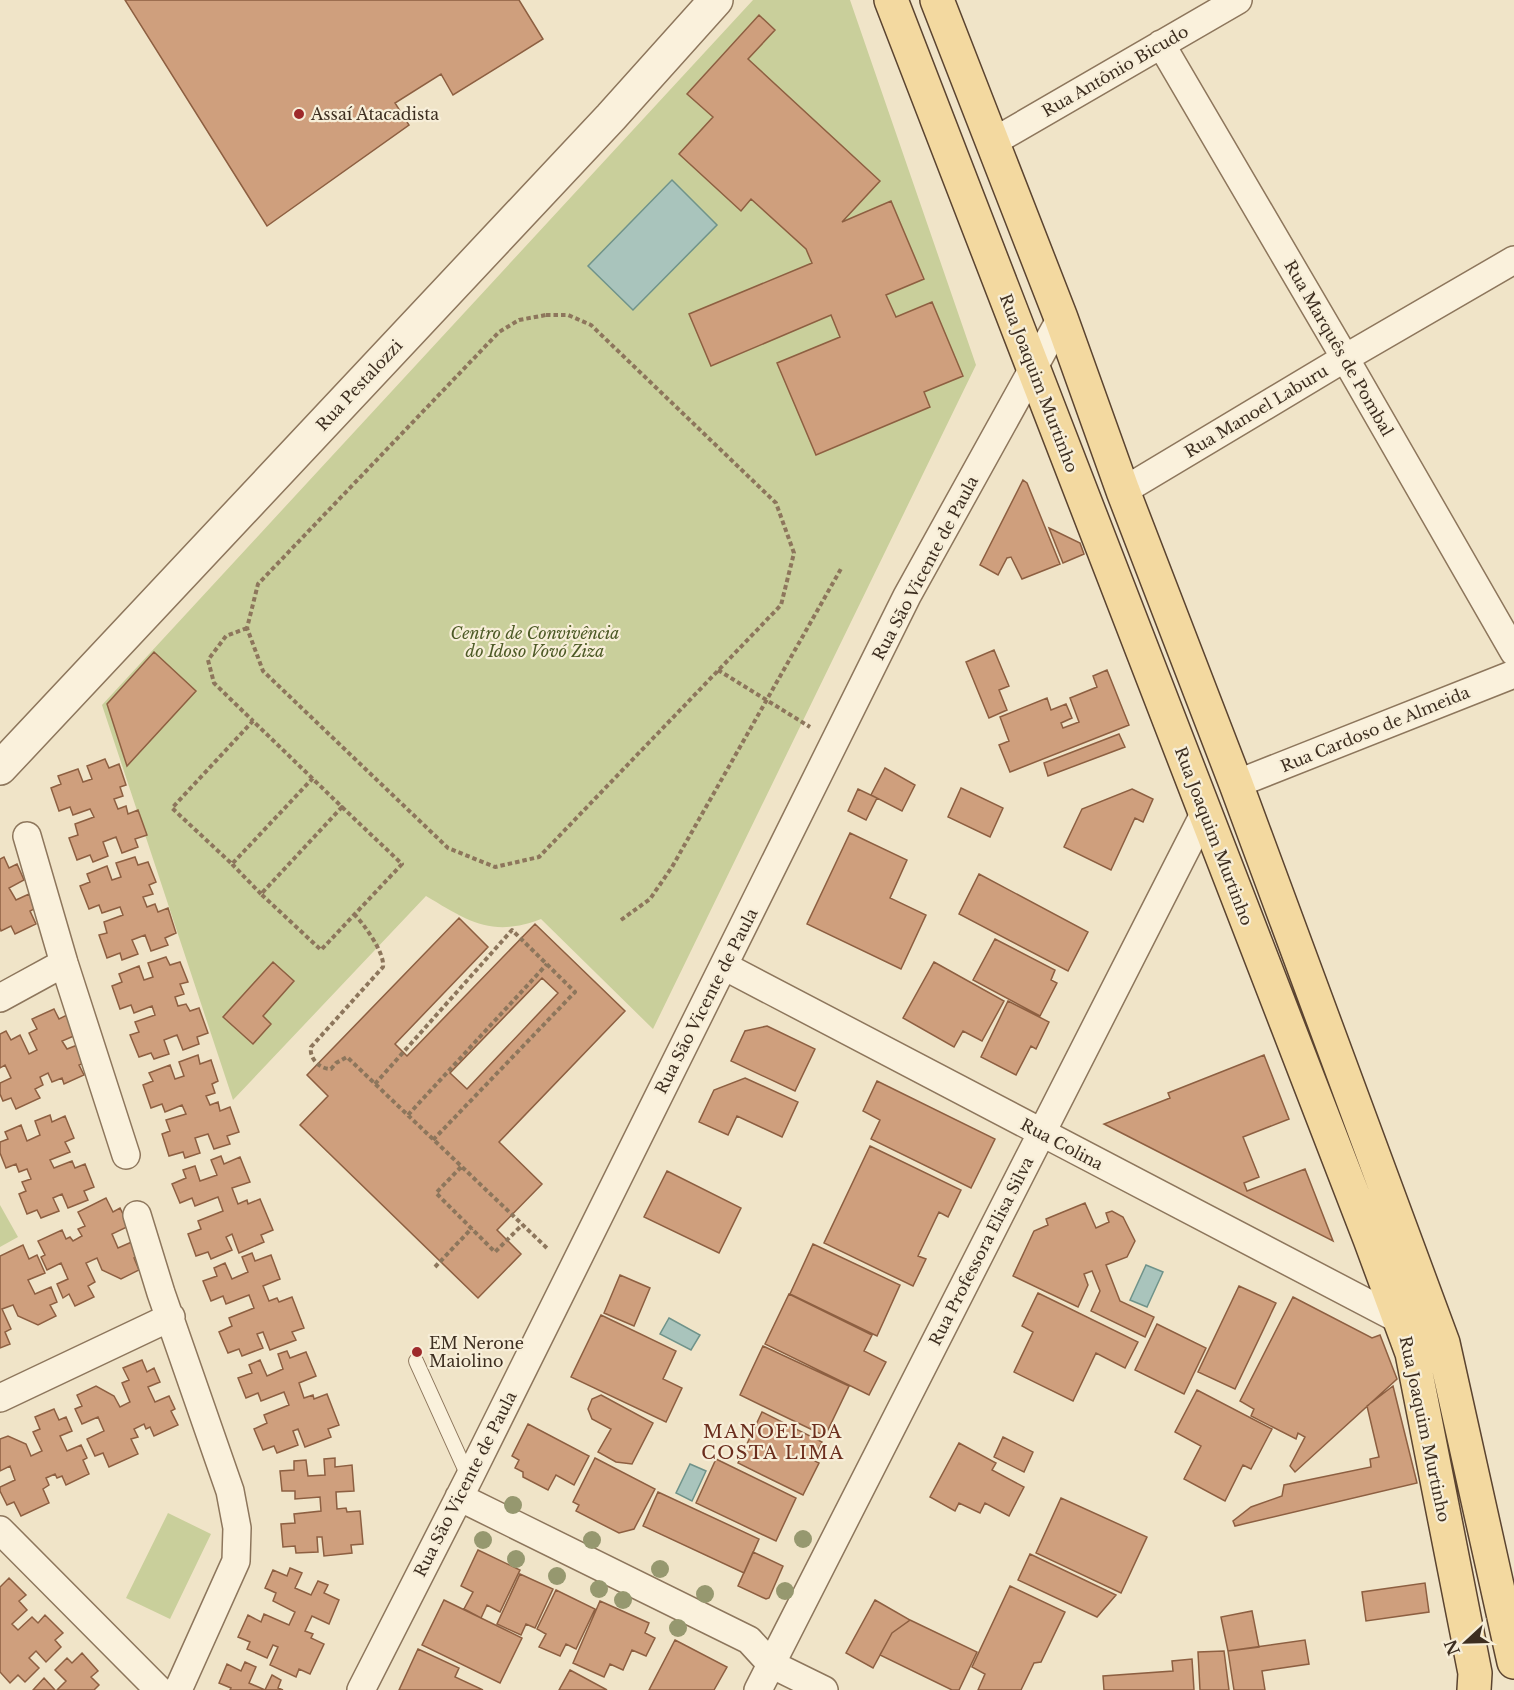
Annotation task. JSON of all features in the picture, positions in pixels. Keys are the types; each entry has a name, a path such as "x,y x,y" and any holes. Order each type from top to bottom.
{"main road":[{"name":"Rua Joaquim Murtinho","path":"891,0 1412,1353 1475,1673 1474,1690"},
{"name":"Rua Joaquim Murtinho","path":"937,0 1061,318 1443,1343 1514,1662"}],"street":[{"name":"Rua Pestalozzi","path":"0,768 611,117 716,0"},
{"name":"Rua Antônio Bicudo","path":"993,142 1238,0"},
{"name":"Rua Marquês de Pombal","path":"1161,44 1514,652"},
{"name":"Rua Manoel Laburu","path":"1124,491 1345,358 1514,260"},
{"name":"Rua São Vicente de Paula","path":"361,1690 464,1488 907,596 1061,318"},
{"name":"Rua Cardoso de Almeida","path":"1236,784 1514,674"},
{"name":"Rua Professora Elisa Silva","path":"758,1690 1205,812"},
{"path":"27,836 64,963 126,1155"},
{"path":"0,998 64,963"},
{"name":"Rua Colina","path":"724,966 1400,1320"},
{"path":"137,1215 161,1293 230,1491 237,1528 236,1561 178,1690"},
{"path":"0,1398 171,1317"},
{"path":"464,1488 749,1640 771,1664 824,1690"},
{"path":"0,1530 159,1690"}],"lane":[{"path":"416,1360 464,1488"}],"path":[{"path":"546,315 568,315 591,326 776,503 794,553 781,605 540,857 495,867 448,848 271,679 263,671 247,628 258,584 500,332 519,320 546,315"},
{"path":"621,920 650,899 672,867 842,567"},
{"path":"247,628 226,636 208,660 214,683 402,864 321,950 172,808 253,721"},
{"path":"718,670 836,742"},
{"path":"232,864 313,778"},
{"path":"261,894 342,807"},
{"path":"354,914 366,928 380,952 384,960 383,967 310,1047 313,1059 325,1069 331,1069 336,1063 347,1058 571,1271"},
{"path":"375,1084 512,930 576,992 433,1140"},
{"path":"408,1115 547,964"},
{"path":"461,1167 436,1193 495,1252 522,1225"},
{"path":"435,1267 472,1228"}],"green space":[{"name":"Centro de Convivência do Idoso Vovó Ziza","path":"753,0 850,0 976,365 653,1029 541,919 508,927 494,927 468,919 426,896 233,1100 102,705"},
{"path":"0,1205 18,1237 0,1247"},
{"path":"168,1513 211,1534 170,1619 126,1598"}],"water":[{"path":"672,180 717,225 633,310 588,266"},
{"path":"1146,1265 1163,1272 1147,1307 1130,1300"},
{"path":"669,1318 700,1335 691,1350 660,1334"},
{"path":"690,1464 706,1471 692,1501 676,1493"}],"building":[{"name":"Assaí Atacadista","path":"125,0 519,0 543,39 453,95 441,74 395,103 409,125 267,226"},
{"path":"759,15 775,30 748,59 880,181 842,222 891,201 924,279 886,295 896,317 932,302 963,376 924,392 930,407 816,455 777,363 840,337 831,315 711,366 689,314 812,263 806,249 751,199 741,211 679,154 713,117 687,94"},
{"path":"1023,480 1027,483 1060,564 1022,579 1011,557 1007,558 998,575 980,565"},
{"path":"1049,528 1080,543 1084,554 1063,563"},
{"path":"994,650 1009,686 999,690 1007,710 989,718 966,662"},
{"path":"154,652 196,691 127,766 107,704"},
{"path":"1107,670 1129,725 1010,772 999,745 1009,741 1000,717 1047,698 1051,710 1066,704 1072,718 1061,723 1063,728 1079,722 1070,698 1097,687 1093,676"},
{"path":"1119,734 1125,747 1048,776 1044,763"},
{"path":"105,759 109,768 119,764 126,785 120,787 123,796 114,799 118,809 126,806 128,814 138,810 147,835 135,839 138,847 122,853 116,837 103,842 108,856 93,862 90,855 77,860 69,838 78,835 75,824 94,817 90,809 73,815 70,807 59,811 51,788 61,784 58,776 78,769 83,782 92,779 87,766"},
{"path":"885,768 915,785 902,811 871,795"},
{"path":"961,788 1003,808 990,837 948,817"},
{"path":"858,789 877,798 866,820 848,811"},
{"path":"1132,789 1153,799 1143,822 1135,818 1111,870 1064,847 1082,809"},
{"path":"850,833 907,860 890,898 926,915 901,969 807,924"},
{"path":"4,857 9,868 17,864 24,880 9,888 16,900 29,894 36,908 30,911 36,924 15,934 11,926 1,931 0,928 0,859"},
{"path":"135,857 138,865 148,862 156,882 149,885 153,894 143,897 147,907 155,904 158,912 168,908 176,933 165,938 168,945 151,951 145,935 132,940 138,954 122,960 120,953 107,958 99,935 107,933 104,922 123,915 120,907 102,913 99,905 89,909 80,886 90,882 87,874 107,866 112,880 121,877 116,863"},
{"path":"979,874 1088,932 1068,971 959,914"},
{"path":"459,918 488,947 395,1044 407,1056 535,924 625,1011 499,1142 542,1184 497,1230 521,1254 478,1298 300,1125 328,1096 307,1075","holes":["542,978 558,993 467,1089 450,1073"]},
{"path":"995,939 1055,970 1051,980 1057,983 1040,1016 973,980"},
{"path":"166,957 170,965 180,962 188,982 180,984 184,994 175,997 178,1006 186,1004 190,1011 199,1008 208,1033 197,1037 199,1044 183,1050 177,1035 164,1040 169,1054 154,1059 151,1053 139,1057 130,1035 139,1032 135,1022 155,1015 152,1006 134,1013 131,1005 120,1009 112,986 122,982 119,974 139,966 144,980 153,977 148,963"},
{"path":"273,962 294,981 263,1016 271,1024 253,1044 223,1017"},
{"path":"934,962 1004,1001 982,1041 963,1031 954,1047 903,1018"},
{"path":"1008,1001 1049,1022 1036,1049 1031,1046 1016,1075 981,1057"},
{"path":"54,1009 59,1019 67,1015 76,1035 62,1041 67,1049 80,1044 88,1061 79,1065 84,1075 64,1084 62,1078 52,1082 48,1073 40,1077 43,1085 35,1089 40,1098 16,1109 11,1098 3,1101 0,1094 0,1083 11,1078 5,1065 0,1068 0,1034 6,1031 11,1040 20,1035 29,1054 37,1050 29,1033 37,1029 32,1019"},
{"path":"767,1026 815,1049 795,1091 731,1061 745,1031"},
{"path":"198,1055 200,1064 211,1060 218,1081 212,1084 215,1093 206,1096 210,1105 218,1102 220,1111 230,1107 239,1132 227,1136 230,1144 214,1149 208,1134 195,1138 200,1153 185,1158 183,1152 169,1156 162,1134 170,1131 166,1120 186,1114 182,1105 165,1112 162,1104 151,1108 143,1085 153,1081 149,1073 170,1065 175,1079 184,1076 179,1062"},
{"path":"1264,1055 1289,1119 1243,1137 1259,1177 1244,1183 1247,1191 1305,1169 1333,1241 1104,1124 1170,1098 1168,1093"},
{"path":"745,1078 798,1102 782,1137 737,1116 728,1135 699,1122 714,1090"},
{"path":"877,1081 995,1139 971,1188 871,1139 880,1120 863,1111"},
{"path":"50,1115 52,1122 65,1116 74,1138 65,1142 70,1152 50,1160 54,1168 72,1161 75,1168 85,1164 94,1187 84,1191 88,1200 68,1208 62,1194 53,1198 59,1211 41,1218 37,1210 27,1214 19,1194 26,1191 22,1182 31,1179 27,1169 19,1172 16,1164 6,1168 0,1153 0,1142 8,1139 5,1132 21,1125 27,1141 40,1135 35,1121"},
{"path":"870,1146 961,1190 948,1217 939,1212 918,1256 926,1259 913,1286 824,1243"},
{"path":"221,1156 224,1164 240,1157 250,1182 232,1188 238,1204 247,1200 248,1204 260,1199 273,1230 261,1235 264,1242 239,1253 232,1234 226,1237 232,1250 211,1259 208,1252 196,1256 188,1234 201,1229 198,1221 223,1211 218,1197 195,1206 192,1198 180,1203 172,1184 186,1178 183,1170 195,1166 200,1181 217,1175 211,1160"},
{"path":"667,1171 741,1208 719,1253 644,1217"},
{"path":"106,1198 113,1212 120,1208 129,1226 112,1234 118,1248 134,1241 141,1255 134,1258 139,1270 121,1279 102,1270 97,1258 86,1263 95,1282 88,1286 94,1297 75,1306 69,1294 63,1298 57,1284 68,1279 61,1263 47,1270 41,1257 45,1255 38,1241 62,1230 66,1239 70,1237 73,1241 82,1236 78,1229 85,1226 78,1212"},
{"path":"1085,1203 1096,1228 1109,1222 1106,1213 1112,1211 1123,1217 1135,1241 1127,1257 1106,1265 1120,1301 1154,1317 1145,1337 1091,1311 1100,1291 1092,1271 1084,1274 1088,1285 1078,1307 1013,1276 1034,1231 1048,1225 1046,1219"},
{"path":"813,1244 900,1285 877,1336 790,1294"},
{"path":"23,1245 29,1259 37,1255 45,1273 28,1280 35,1294 51,1287 57,1302 50,1305 56,1316 38,1325 18,1316 13,1305 2,1309 11,1329 5,1332 10,1344 0,1348 0,1256"},
{"path":"252,1253 255,1261 271,1255 280,1279 263,1286 269,1301 277,1298 279,1302 292,1297 304,1328 292,1332 296,1340 270,1350 263,1332 257,1334 263,1348 242,1356 239,1349 228,1353 219,1332 232,1326 229,1318 254,1308 249,1295 226,1304 223,1296 211,1301 203,1281 217,1276 214,1268 225,1263 232,1279 248,1272 242,1257"},
{"path":"620,1275 650,1288 634,1326 604,1313"},
{"path":"1239,1286 1276,1303 1235,1389 1198,1372"},
{"path":"1038,1293 1138,1342 1125,1368 1096,1353 1073,1401 1014,1372 1033,1332 1022,1326"},
{"path":"789,1294 872,1335 864,1351 886,1362 869,1395 765,1344"},
{"path":"1293,1297 1372,1338 1380,1335 1397,1379 1295,1472 1290,1466 1305,1437 1298,1433 1296,1439 1251,1416 1254,1409 1240,1401"},
{"path":"601,1315 676,1351 663,1379 682,1388 666,1422 571,1377"},
{"path":"1157,1324 1206,1348 1184,1394 1135,1370"},
{"path":"763,1346 849,1386 825,1436 740,1395"},
{"path":"287,1351 290,1358 306,1352 316,1376 299,1383 304,1398 313,1395 314,1399 327,1394 339,1425 328,1429 331,1437 305,1447 298,1429 293,1431 298,1445 277,1453 274,1446 263,1450 254,1429 267,1423 264,1415 289,1405 284,1392 261,1401 258,1393 246,1398 238,1378 252,1373 249,1365 260,1360 267,1376 283,1369 278,1354"},
{"path":"142,1360 147,1372 154,1368 160,1382 148,1387 155,1402 169,1396 175,1409 171,1411 178,1425 154,1436 150,1427 146,1429 144,1424 134,1429 138,1437 131,1439 138,1454 109,1467 103,1453 95,1456 87,1439 104,1431 98,1417 82,1424 75,1409 82,1406 77,1395 96,1386 114,1396 120,1407 130,1402 122,1383 129,1380 123,1368"},
{"path":"1393,1386 1417,1483 1235,1526 1233,1521 1251,1507 1282,1496 1284,1485 1371,1467 1370,1459 1379,1457 1367,1406"},
{"path":"1197,1390 1272,1429 1251,1469 1243,1465 1225,1501 1184,1479 1201,1446 1175,1432"},
{"path":"601,1395 653,1423 632,1464 616,1462 598,1452 611,1429 592,1419 588,1409 592,1399"},
{"path":"54,1409 59,1420 66,1417 72,1431 60,1436 67,1451 81,1445 87,1458 83,1460 89,1474 66,1485 62,1476 57,1478 55,1474 46,1478 49,1485 43,1489 49,1503 21,1516 14,1502 7,1505 0,1491 0,1487 15,1480 10,1466 0,1471 0,1439 8,1436 26,1444 31,1456 42,1451 33,1432 40,1429 35,1417"},
{"path":"762,1412 822,1442 813,1460 819,1463 803,1495 738,1463"},
{"path":"528,1424 589,1456 574,1485 556,1475 548,1490 523,1477 523,1472 515,1468 519,1460 512,1456"},
{"path":"1003,1437 1033,1452 1024,1472 994,1457"},
{"path":"959,1443 996,1463 992,1470 1024,1487 1009,1516 985,1503 980,1513 959,1503 955,1511 930,1497"},
{"path":"335,1458 335,1467 352,1465 354,1491 336,1492 337,1509 346,1508 347,1512 360,1511 363,1544 351,1545 352,1553 324,1556 322,1537 317,1537 318,1552 296,1553 295,1546 283,1547 281,1524 295,1523 294,1514 321,1511 320,1497 295,1499 295,1491 282,1491 280,1471 294,1470 294,1461 306,1460 308,1476 325,1475 324,1459"},
{"path":"595,1458 655,1489 634,1529 619,1533 576,1511 579,1505 573,1502"},
{"path":"716,1459 796,1498 776,1541 696,1503"},
{"path":"658,1492 759,1539 744,1573 643,1526"},
{"path":"1061,1498 1147,1537 1121,1593 1036,1553"},
{"path":"478,1550 520,1570 500,1612 487,1605 481,1618 464,1609 473,1592 461,1586"},
{"path":"753,1552 783,1566 769,1598 766,1599 738,1586"},
{"path":"1030,1554 1116,1595 1097,1617 1018,1580"},
{"path":"290,1568 302,1573 295,1588 311,1595 318,1581 328,1585 324,1593 339,1600 329,1624 312,1616 305,1631 313,1634 311,1638 324,1644 310,1674 299,1669 296,1677 270,1665 278,1647 273,1645 267,1658 247,1649 250,1642 238,1637 248,1615 261,1622 264,1614 289,1625 295,1612 273,1601 276,1593 265,1588 273,1570 287,1576"},
{"path":"520,1574 553,1589 535,1628 526,1624 521,1635 497,1624"},
{"path":"9,1578 26,1595 19,1601 27,1610 12,1624 18,1630 32,1617 38,1623 45,1615 63,1633 55,1640 61,1647 46,1662 36,1651 29,1658 39,1668 25,1682 18,1675 10,1683 0,1672 0,1587"},
{"path":"1425,1583 1429,1612 1366,1621 1362,1592"},
{"path":"1010,1586 1065,1612 1041,1662 1034,1663 1021,1690 978,1690 985,1674 972,1667"},
{"path":"556,1590 595,1609 576,1649 566,1644 560,1656 539,1647 546,1634 537,1629"},
{"path":"444,1600 522,1638 500,1683 422,1645"},
{"path":"875,1600 910,1620 892,1633 873,1668 846,1653"},
{"path":"600,1601 649,1623 645,1633 655,1638 646,1656 632,1650 623,1670 610,1664 604,1677 573,1663"},
{"path":"1252,1611 1259,1647 1228,1651 1221,1617"},
{"path":"910,1620 977,1652 959,1690 952,1690 880,1655 892,1633"},
{"path":"675,1640 727,1667 714,1690 649,1690"},
{"path":"1305,1640 1309,1664 1262,1671 1265,1690 1234,1690 1228,1651"},
{"path":"418,1649 459,1668 455,1677 483,1690 399,1690"},
{"path":"1224,1651 1229,1690 1200,1690 1198,1652"},
{"path":"82,1653 98,1671 91,1677 99,1685 94,1690 57,1690 66,1681 55,1670 67,1658 72,1663"},
{"path":"1192,1659 1194,1690 1104,1690 1103,1676 1173,1671 1172,1661"},
{"path":"245,1662 256,1667 249,1683 265,1690 230,1690 231,1688 219,1683 227,1664 241,1671"},
{"path":"570,1670 607,1690 559,1690"},
{"path":"272,1675 281,1680 278,1688 283,1690 265,1690"},
{"path":"44,1678 55,1690 33,1690"}],"place":[{"name":"Assaí Atacadista","path":"299,114"},
{"name":"EM Nerone Maiolino","path":"417,1352"}],"district":[{"name":"MANOEL DA COSTA LIMA","path":"773,1442"}]}
